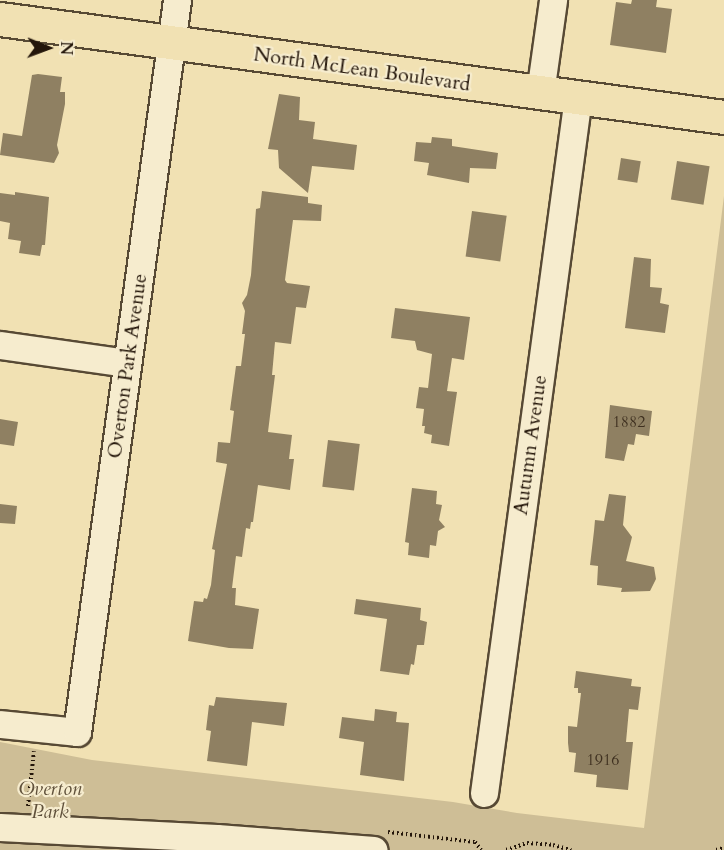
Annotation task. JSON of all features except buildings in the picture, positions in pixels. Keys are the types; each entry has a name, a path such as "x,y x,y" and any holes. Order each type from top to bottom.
{"main road":[{"name":"North McLean Boulevard","path":"0,19 724,117"}],"street":[{"name":"Overton Park Avenue","path":"36,729 77,732 177,0"},
{"path":"540,93 553,0"},
{"name":"Autumn Avenue","path":"484,793 578,97"},
{"path":"0,345 127,363"},
{"path":"0,724 36,729"},
{"path":"0,827 219,844 374,850"}],"path":[{"path":"26,816 36,729"},
{"path":"506,850 527,843 553,844 571,850"},
{"path":"716,850 724,848"}],"green space":[{"name":"Overton Park","path":"724,196 724,850 0,850 0,742 92,760 453,802 517,813 644,828"}]}
